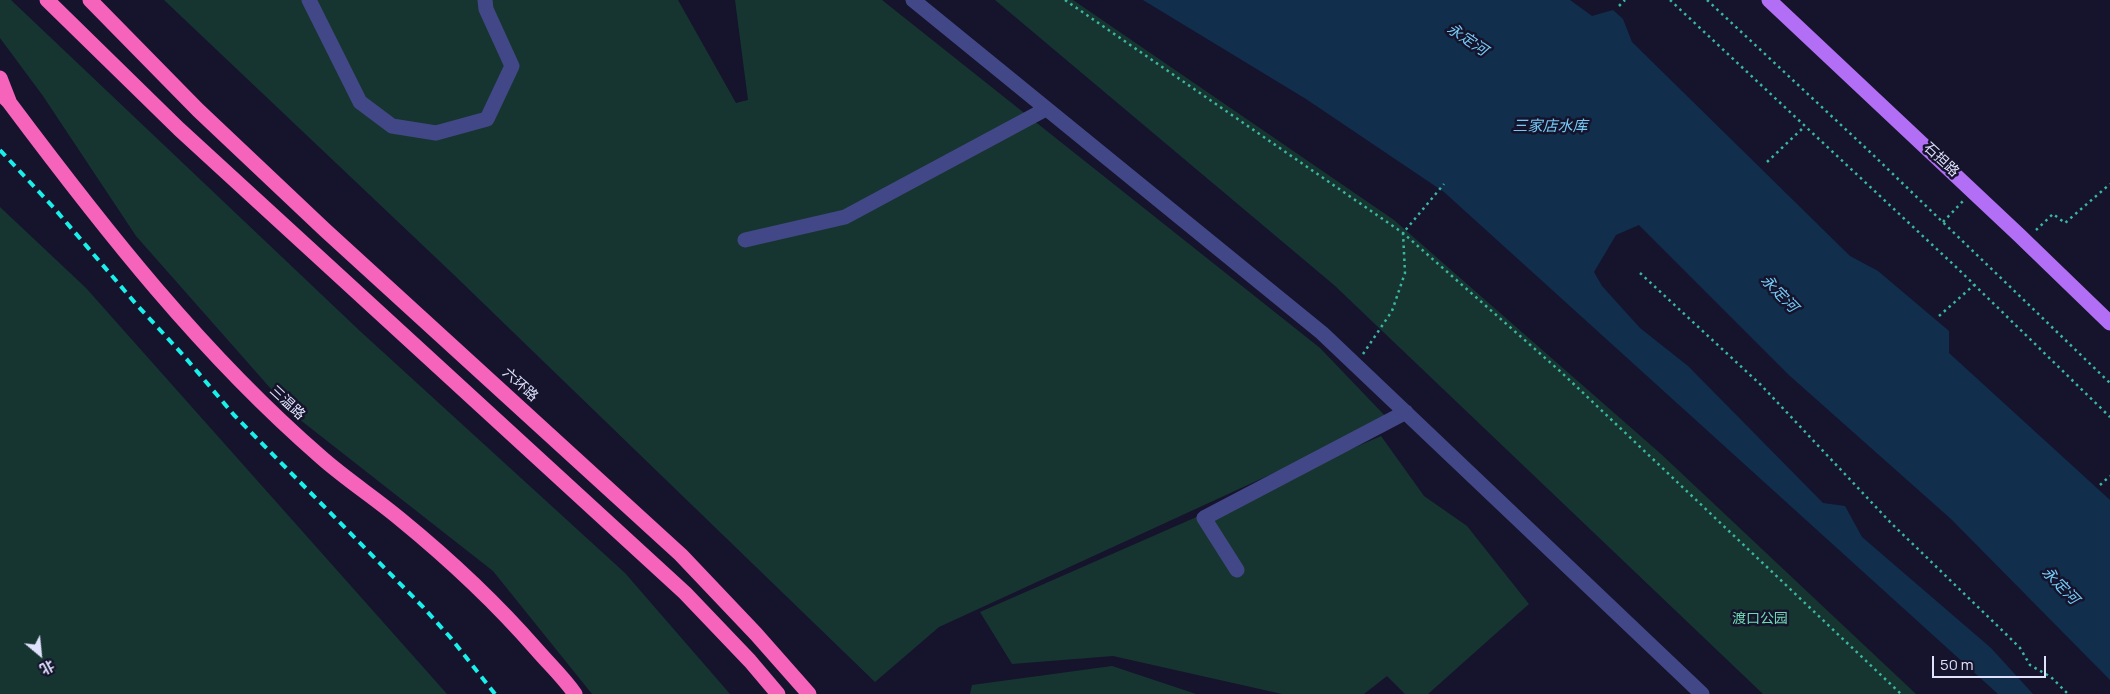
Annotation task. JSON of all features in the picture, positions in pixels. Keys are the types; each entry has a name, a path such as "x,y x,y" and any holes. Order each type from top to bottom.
{"highway":[{"path":"47,0 179,129 685,593 778,694"},
{"name":"六环路","path":"90,0 198,110 326,230 681,555 756,634 809,694"},
{"name":"三温路","path":"0,78 5,98 84,202 127,256 209,347 257,398 323,459 401,520 475,585 527,639 575,694"}],"main road":[{"name":"石担路","path":"1769,0 1972,190 2110,323"}],"street":[{"path":"309,0 360,102 392,126 436,133 487,119 512,66 486,9 485,0"},
{"path":"913,0 1322,333 1702,694"},
{"path":"745,240 845,217 1046,109"},
{"path":"1237,570 1204,518 1406,412"}],"path":[{"path":"1065,0 1403,233 1561,372 1901,694"},
{"path":"1619,6 1625,0"},
{"path":"1670,0 1974,285 2110,417"},
{"path":"1707,0 1863,146 2110,383"},
{"path":"1767,162 1804,127"},
{"path":"1355,363 1366,351 1392,311 1406,273 1403,233 1444,184"},
{"path":"2024,240 2053,214 2064,223 2110,184"},
{"path":"1942,223 1972,190"},
{"path":"1640,273 1761,385 1891,523 2020,648 2030,665 2051,677 2068,694"},
{"path":"1940,316 1974,285"},
{"path":"2100,485 2110,476"}],"green space":[{"path":"0,0 11,0 361,332 625,573 730,694 592,694 493,571 294,415 136,236 43,96 0,38"},
{"path":"164,0 678,0 736,103 748,100 735,0 882,0 1320,348 1389,420 939,627 875,682 452,273"},
{"name":"渡口公园","path":"995,0 1073,0 1394,220 1661,454 1916,694 1763,694 1334,285"},
{"path":"0,207 86,288 447,694 0,694"},
{"path":"1381,436 1424,496 1467,526 1529,604 1428,694 1405,694 1387,676 1364,694 1282,694 1113,656 1012,664 980,612"},
{"path":"1112,666 1196,694 970,694 972,685"}],"water":[{"name":"三家店水库","path":"1143,0 1570,0 1592,16 1613,10 1623,19 1632,42 1850,256 1878,271 1949,331 1949,353 2110,500 2110,680 1951,519 1790,376 1639,225 1616,235 1594,272 1602,286 1640,328 1688,366 1823,503 1845,506 1862,537 1991,648 2033,694 1998,694 1444,192 1306,99"}],"railway":[{"path":"0,150 54,208 234,415 423,607 450,637 495,694"}],"water label":[{"name":"永定河","path":"1467,40"},
{"name":"永定河","path":"1779,294"},
{"name":"永定河","path":"2060,586"}]}
